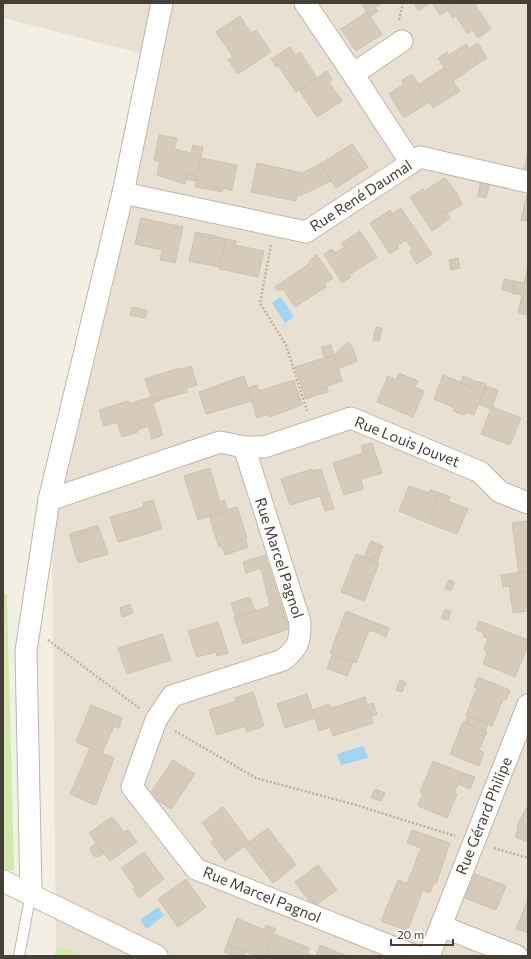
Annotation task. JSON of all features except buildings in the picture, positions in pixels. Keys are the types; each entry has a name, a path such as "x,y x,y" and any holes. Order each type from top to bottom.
{"street":[{"path":"31,893 26,651 49,500 123,193 162,3"},
{"path":"305,3 411,163"},
{"path":"353,74 402,41"},
{"name":"Rue René Daumal","path":"123,193 306,232 420,157 528,182"},
{"name":"Rue Louis Jouvet","path":"49,500 220,442 244,447 264,447 351,418 480,472 500,492 528,503"},
{"name":"Rue Marcel Pagnol","path":"244,447 300,622 300,640 294,651 283,660 172,696 156,720 132,787 196,869 415,956"},
{"name":"Rue Gérard Philipe","path":"429,956 528,705"},
{"path":"3,881 31,893 157,956"},
{"path":"441,926 517,956"}],"lane":[{"path":"19,956 31,893"}],"path":[{"path":"275,225 260,303 286,345 313,430"},
{"path":"30,627 156,720 256,778 356,806 528,858"}],"shaded area":[{"path":"3,3 528,3 528,956 87,956 56,946 52,518 163,59 3,18"}],"green space":[{"path":"3,593 7,595 14,871 3,869"},
{"path":"56,946 87,956 55,956"}],"water":[{"path":"281,297 294,317 285,323 272,303"},
{"path":"363,746 368,758 341,765 337,754"},
{"path":"158,907 164,915 147,929 140,920"}]}
